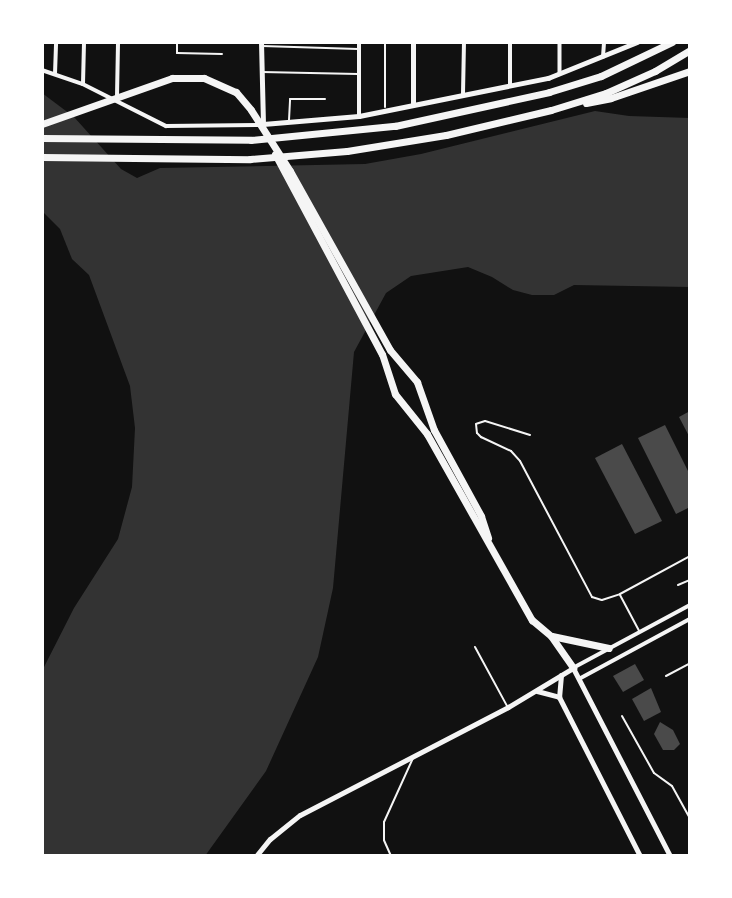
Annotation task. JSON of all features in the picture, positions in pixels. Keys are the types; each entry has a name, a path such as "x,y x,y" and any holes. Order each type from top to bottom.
{"highway":[{"path":"42,138 251,140 347,133 444,117 549,92 601,76 672,42"},
{"path":"551,110 606,93 654,71 690,50"},
{"path":"42,157 232,159 347,151 446,135 611,98 690,71"},
{"path":"42,124 155,83 182,76 197,76 236,92 251,110 290,171 386,343 417,382 452,471 525,610 551,636 573,668"},
{"path":"271,143 283,175 382,354 395,394 423,428 452,471"},
{"path":"551,636 609,648"}],"street":[{"path":"55,75 56,42"},
{"path":"83,84 84,42"},
{"path":"117,101 118,42"},
{"path":"359,42 359,116"},
{"path":"413,42 413,104"},
{"path":"463,94 464,42"},
{"path":"510,42 510,85"},
{"path":"560,42 560,74"},
{"path":"603,58 604,42"},
{"path":"42,70 83,84 166,126 289,123 359,116 560,74 637,42"},
{"path":"261,44 263,124"},
{"path":"256,856 270,839 300,815 508,707 573,668 690,605"},
{"path":"579,679 690,619"},
{"path":"573,668 670,856"},
{"path":"561,675 559,697 640,856"},
{"path":"537,691 559,697"}],"lane":[{"path":"177,42 177,53 222,54"},
{"path":"384,110 385,42"},
{"path":"261,44 359,49"},
{"path":"261,72 359,74"},
{"path":"289,123 290,100 325,99"},
{"path":"530,435 485,421 476,424 477,433 481,437 504,447 520,461 592,597 602,600 620,594 690,556"},
{"path":"678,585 690,580"},
{"path":"620,594 640,631"},
{"path":"475,647 508,707"},
{"path":"622,716 654,774 672,786 690,819"},
{"path":"391,856 384,840 384,822 414,757"}],"path":[{"path":"666,676 690,663"}],"shaded area":[{"path":"42,93 74,117 121,169 137,178 160,168 365,164 421,154 595,111 629,116 690,118 690,287 574,285 554,295 532,295 513,290 468,267 411,276 386,293 354,352 333,588 318,657 266,771 205,856 42,856 42,671 74,608 118,539 132,487 135,428 130,386 89,275 72,259 60,229 42,211"}],"building":[{"path":"690,411 690,438 679,417"},
{"path":"665,425 690,475 690,507 676,514 638,438"},
{"path":"622,444 662,521 635,534 595,458"},
{"path":"635,664 644,680 623,692 613,676"},
{"path":"651,688 661,712 644,721 632,699"},
{"path":"660,722 673,730 680,744 674,750 663,750 654,734"}]}
